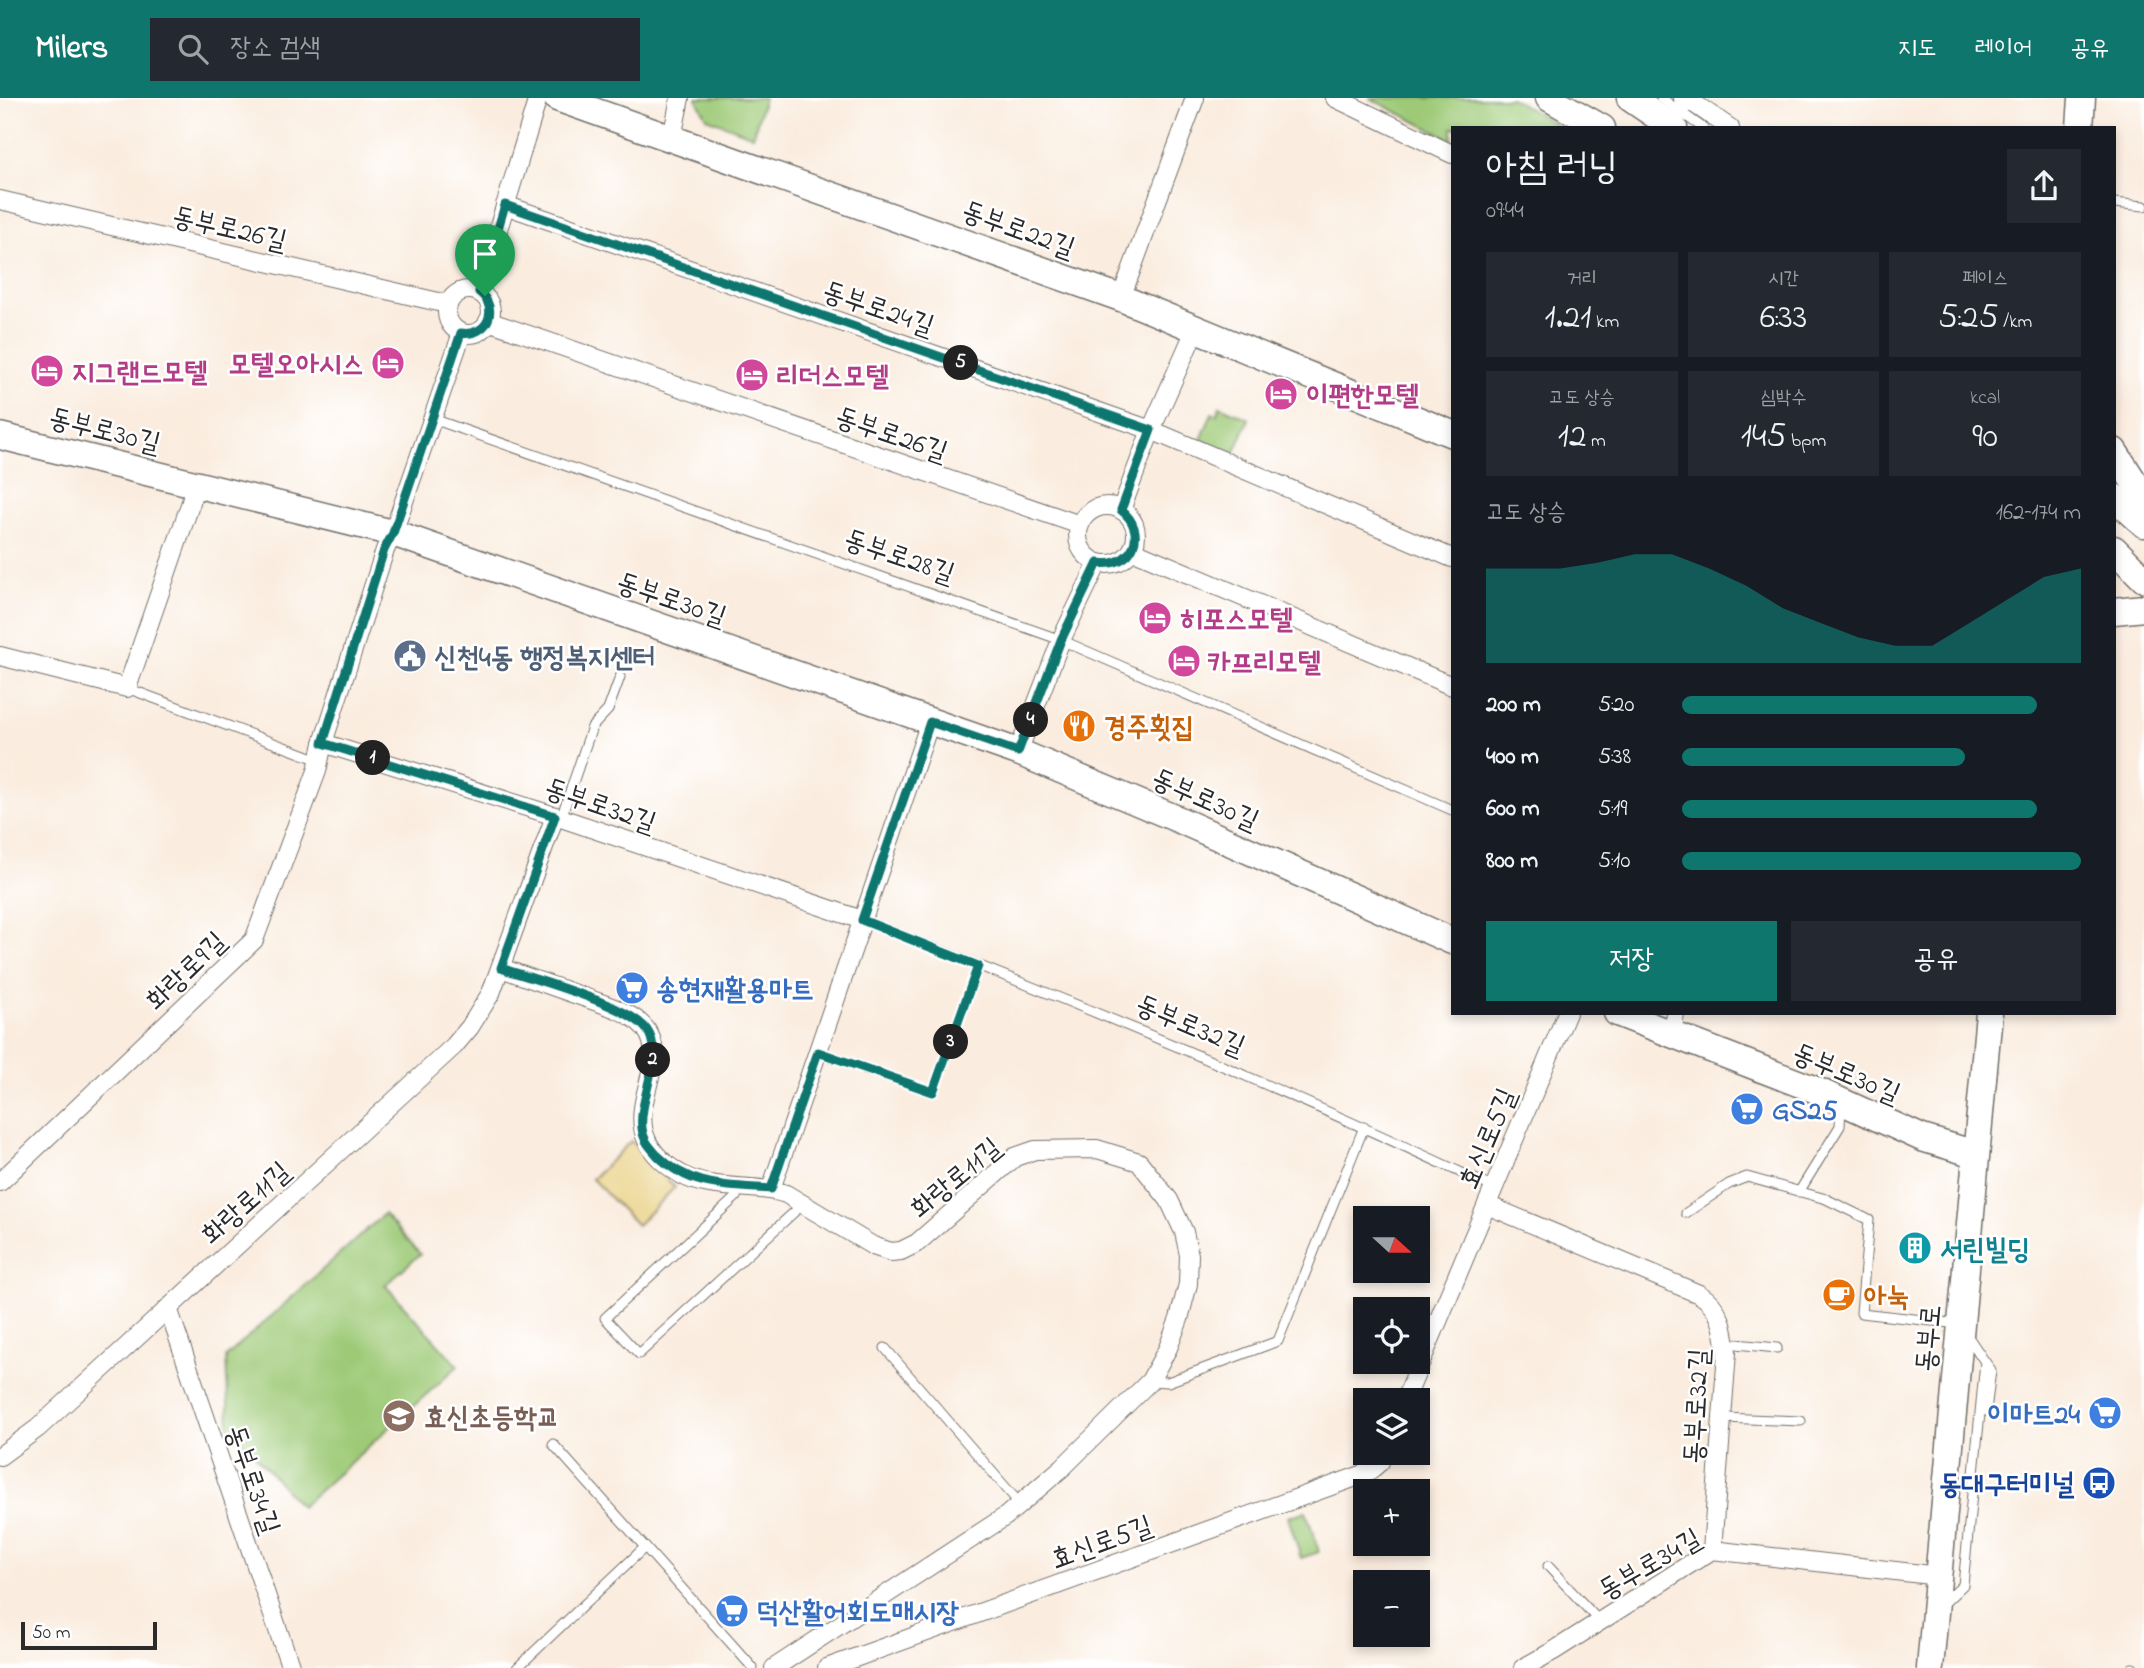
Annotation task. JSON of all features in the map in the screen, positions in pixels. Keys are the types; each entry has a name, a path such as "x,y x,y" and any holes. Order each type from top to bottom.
{"main road":[{"name":"동부로22길","path":"557,98 1121,298 1451,434"},
{"path":"1549,98 1598,126"},
{"path":"1630,98 1671,126"},
{"path":"2080,126 2082,98"},
{"name":"동부로30길","path":"0,436 393,533 1018,752 1175,818 1451,941"},
{"path":"2116,454 2144,497"},
{"path":"2116,499 2144,524"},
{"path":"2116,551 2144,579"},
{"path":"2116,611 2144,608"},
{"name":"동부로30길","path":"1626,1015 1674,1025 1922,1138 1976,1154"},
{"name":"동부로","path":"1930,1668 1935,1613 1951,1581 1960,1324 1989,1015"}],"street":[{"path":"479,292 538,98"},
{"path":"673,138 680,98"},
{"path":"1121,298 1195,98"},
{"path":"1335,98 1451,154"},
{"path":"1687,98 1727,126"},
{"name":"동부로26길","path":"0,200 447,304"},
{"name":"동부로24길","path":"505,205 1151,430 1451,558"},
{"path":"457,292 479,292 489,303 491,310 488,321 476,333 461,333 447,318 447,304 457,292"},
{"name":"동부로26길","path":"488,321 1080,526"},
{"path":"1121,510 1151,430 1196,328"},
{"path":"321,751 384,550 393,533 461,333"},
{"path":"0,656 127,688 191,502 194,484"},
{"path":"1104,506 1121,510 1133,523 1135,541 1132,550 1117,562 1098,563 1090,559 1080,545 1078,536 1080,526 1088,513 1104,506"},
{"path":"1132,550 1451,686"},
{"path":"1018,752 1061,640 1098,563"},
{"path":"771,1189 930,722"},
{"name":"동부로32길","path":"321,751 558,817 862,920"},
{"name":"화랑로9길","path":"0,1182 254,940 321,751"},
{"name":"화랑로11길","path":"0,1456 38,1427 454,1046 470,1027 491,993 558,817"},
{"name":"화랑로11길","path":"501,968 603,1004 640,1022 651,1038 653,1055 642,1113 642,1129 648,1145 665,1163 694,1181 771,1189 804,1203 873,1246 891,1252 901,1251 917,1243 1015,1157 1035,1150 1097,1149 1139,1162 1169,1200 1184,1232 1190,1266 1180,1319 1150,1381 1063,1467 1006,1516 774,1668"},
{"name":"효신로5길","path":"1410,1388 1566,1015"},
{"name":"동부로32길","path":"1486,1205 1711,1301 1724,1325 1726,1343 1712,1550"},
{"name":"동부로34길","path":"168,1308 290,1668"},
{"name":"효신로5길","path":"827,1668 1367,1473 1376,1465"},
{"name":"동부로34길","path":"1523,1668 1712,1550 1951,1581"}],"lane":[{"path":"1661,98 1700,126"},
{"path":"2116,202 2144,206"},
{"name":"동부로28길","path":"433,419 1061,640 1451,810"},
{"path":"558,817 592,726 608,710 620,677"},
{"path":"127,688 321,751"},
{"name":"동부로32길","path":"862,920 1165,1040 1364,1127 1494,1188"},
{"path":"818,1052 933,1092 978,966"},
{"path":"1799,1192 1840,1126 1841,1101"},
{"path":"1150,1381 1168,1382 1278,1340 1364,1127"},
{"path":"1686,1213 1729,1184 1746,1177 1826,1199 1869,1220 1861,1313 1960,1324 1985,1362 1951,1581"},
{"path":"739,1187 736,1197 605,1318 639,1354 804,1203"},
{"path":"1726,1343 1777,1348"},
{"path":"885,1348 1020,1504"},
{"path":"1722,1418 1801,1421"},
{"path":"553,1444 753,1668"},
{"path":"517,1668 645,1548"},
{"path":"1548,1566 1600,1622"}],"green space":[{"path":"696,98 764,98 753,136 707,118"},
{"path":"1369,98 1511,98 1559,126 1451,126 1451,139"},
{"path":"1220,406 1249,419 1234,454 1201,440 1212,413 1217,415"},
{"path":"384,1214 420,1254 385,1285 458,1366 301,1507 229,1426 226,1357"},
{"path":"1306,1511 1319,1552 1301,1558 1288,1517"}],"sand":[{"path":"631,1141 675,1187 637,1225 592,1179"}],"place":[{"name":"모텔오아시스","path":"388,363"},
{"name":"지그랜드모텔","path":"47,371"},
{"name":"리더스모텔","path":"752,375"},
{"name":"이편한모텔","path":"1281,394"},
{"name":"히포스모텔","path":"1155,618"},
{"name":"신천4동 행정복지센터","path":"410,656"},
{"name":"카프리모텔","path":"1184,661"},
{"name":"경주횟집","path":"1079,726"},
{"name":"송현재활용마트","path":"632,988"},
{"name":"GS25","path":"1747,1109"},
{"name":"서린빌딩","path":"1915,1248"},
{"name":"아눅","path":"1839,1295"},
{"name":"이마트24","path":"2105,1413"},
{"name":"효신초등학교","path":"399,1416"},
{"name":"동대구터미널","path":"2099,1483"},
{"name":"덕산활어회도매시장","path":"732,1611"}],"route":[{"path":"505,205 1151,430 1121,510 1128,515 1136,532 1132,550 1117,562 1098,563 1061,640 1018,752 930,722 862,920 978,966 933,1092 818,1052 771,1189 694,1181 665,1163 648,1145 642,1129 642,1113 653,1055 647,1030 631,1016 603,1004 501,968 555,816 323,743 384,550 393,533 461,333 476,333 490,318 491,310 485,296 479,292 505,205"}]}
